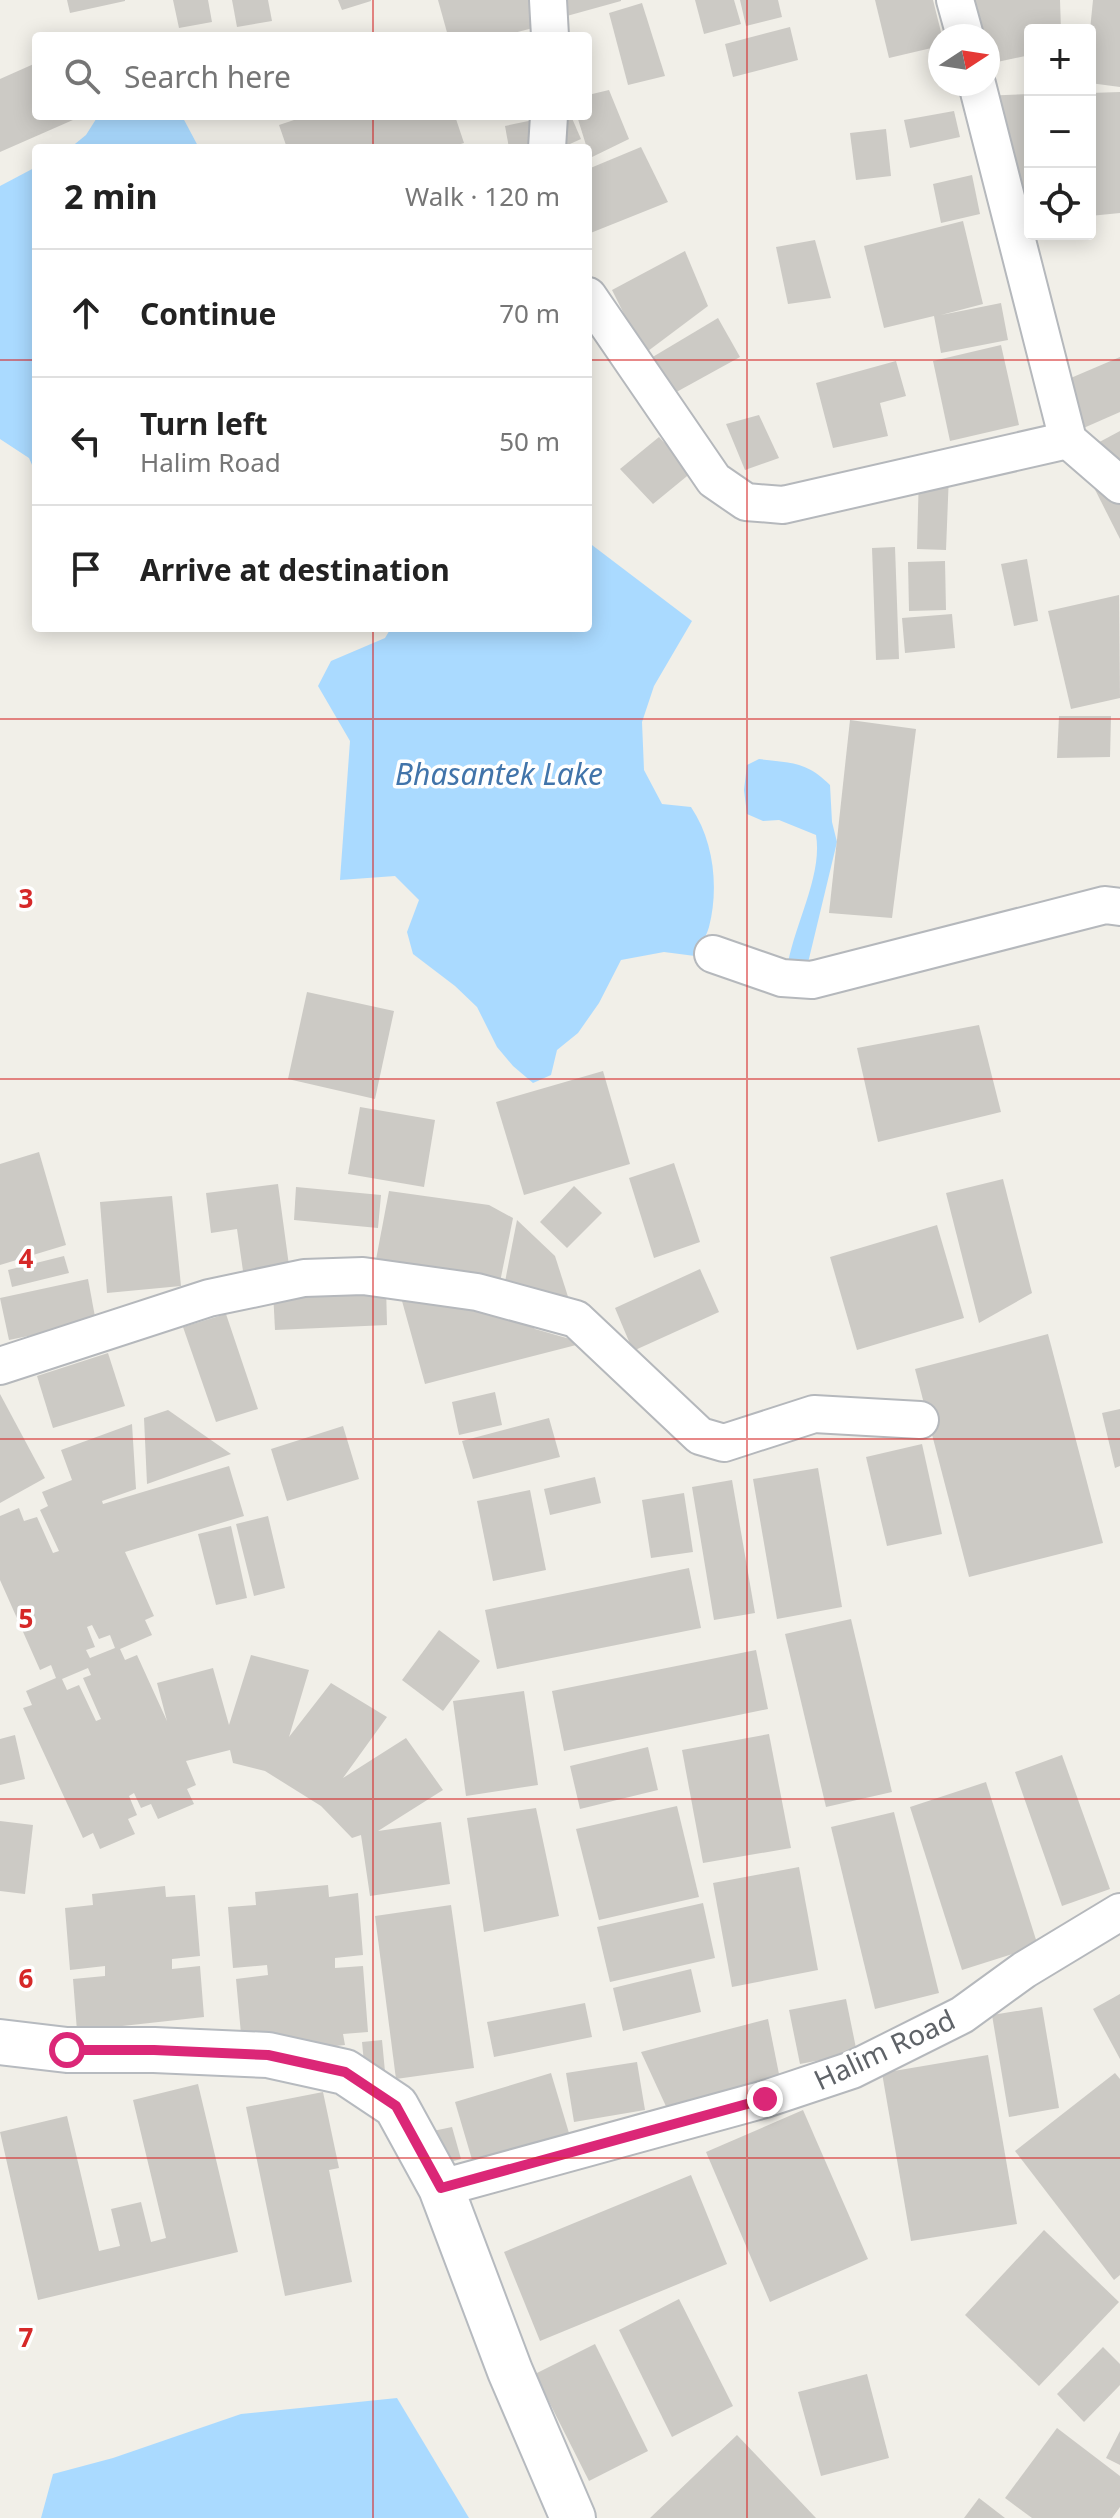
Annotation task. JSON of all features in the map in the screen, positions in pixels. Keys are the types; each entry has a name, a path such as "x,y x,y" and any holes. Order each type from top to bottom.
{"street":[{"path":"548,0 550,32"},
{"path":"955,0 962,24"},
{"path":"980,96 1068,440 1120,485"},
{"path":"547,144 549,120"},
{"path":"592,302 714,480 746,502 783,505 1068,440"},
{"path":"713,954 782,978 812,980 1105,905 1120,907"},
{"path":"0,1366 209,1298 304,1278 363,1276 477,1292 576,1319 700,1436 724,1443 814,1414 920,1420"},
{"name":"Halim Road","path":"441,2188 751,2103 852,2070 962,2015 1024,1970 1120,1912"},
{"path":"0,2042 67,2050 268,2055 345,2072 396,2106 441,2188 510,2371 573,2518"}],"water":[{"path":"95,120 184,120 197,144 75,144 86,135"},
{"path":"32,169 32,465 29,458 0,439 0,186"},
{"name":"Bhasantek Lake","path":"592,545 692,621 654,686 642,722 644,770 662,804 691,807 699,820 709,850 714,881 709,927 695,956 664,952 621,960 599,1003 578,1033 557,1050 551,1075 533,1083 497,1047 477,1007 413,954 407,932 419,900 395,876 340,880 350,741 318,686 331,661 385,638 389,632 592,632"},
{"path":"759,759 805,767 830,785 832,822 837,842 807,967 787,969 815,867 816,835 779,820 763,821 747,814 744,790 747,765"},
{"path":"397,2398 469,2518 41,2518 53,2474 113,2458 241,2414"}],"building":[{"path":"67,0 125,0 125,1 70,13"},
{"path":"173,0 208,0 212,22 179,28"},
{"path":"232,0 268,0 272,21 237,27"},
{"path":"338,0 371,0 371,1 342,10"},
{"path":"438,0 534,0 533,28 518,32 447,32"},
{"path":"555,0 621,0 621,1 556,19"},
{"path":"695,0 734,0 741,24 704,34"},
{"path":"740,0 778,0 782,17 746,26"},
{"path":"875,0 933,0 939,24 928,24 928,49 889,58"},
{"path":"966,0 1060,0 1061,24 1024,24 1024,56 1000,61 1000,24 971,24"},
{"path":"1093,0 1120,0 1120,87 1096,84 1096,24 1091,24"},
{"path":"642,3 665,76 628,85 609,13"},
{"path":"790,27 798,60 733,77 725,44"},
{"path":"32,65 32,120 73,120 0,152 0,79"},
{"path":"609,90 629,139 592,157 592,144 586,144 578,120 592,120 592,94"},
{"path":"1120,92 1120,213 1096,215 1096,96 1096,93"},
{"path":"1024,94 1024,207 981,96"},
{"path":"954,111 960,137 910,148 904,120"},
{"path":"294,120 456,120 464,143 286,144 279,125"},
{"path":"533,120 538,144 508,144 505,126"},
{"path":"557,120 573,120 581,139 560,144"},
{"path":"886,129 891,176 856,180 850,133"},
{"path":"641,147 668,202 592,232 592,167"},
{"path":"972,175 980,214 941,223 933,184"},
{"path":"963,221 983,304 941,315 1001,303 1008,340 941,353 934,316 884,328 864,246"},
{"path":"815,240 831,298 788,304 776,247"},
{"path":"685,251 708,306 644,354 612,290"},
{"path":"718,318 740,357 671,395 651,358"},
{"path":"1001,345 1019,425 950,441 933,361"},
{"path":"1120,357 1120,412 1079,430 1059,383"},
{"path":"896,361 906,396 880,403 888,436 833,448 816,383"},
{"path":"759,415 779,458 745,470 726,424"},
{"path":"1120,431 1120,539 1077,454"},
{"path":"659,437 692,472 653,504 620,469"},
{"path":"919,473 949,474 946,550 917,549"},
{"path":"895,547 899,659 876,660 872,548"},
{"path":"1027,559 1038,621 1014,626 1001,564"},
{"path":"945,561 946,610 909,611 908,562"},
{"path":"1119,595 1120,698 1071,709 1048,611"},
{"path":"952,614 955,648 905,653 902,618"},
{"path":"1059,716 1111,716 1110,757 1057,758"},
{"path":"850,720 916,729 892,918 829,913"},
{"path":"307,992 394,1011 375,1099 288,1079"},
{"path":"979,1025 1001,1112 878,1142 857,1048"},
{"path":"603,1071 630,1164 524,1195 496,1102"},
{"path":"360,1107 435,1120 424,1187 348,1174"},
{"path":"39,1152 66,1245 0,1265 0,1164"},
{"path":"674,1163 700,1242 654,1258 629,1178"},
{"path":"1003,1179 1032,1293 979,1323 946,1193"},
{"path":"278,1184 290,1273 244,1278 237,1229 211,1233 206,1193"},
{"path":"574,1186 602,1213 567,1248 540,1222"},
{"path":"296,1187 381,1195 378,1228 294,1220"},
{"path":"389,1191 489,1205 513,1218 499,1287 374,1270"},
{"path":"172,1196 181,1286 107,1293 100,1202"},
{"path":"517,1220 555,1256 571,1306 503,1292"},
{"path":"937,1225 964,1318 857,1350 830,1257"},
{"path":"64,1256 69,1273 12,1287 8,1270"},
{"path":"700,1269 719,1312 633,1351 615,1308"},
{"path":"88,1279 96,1322 9,1340 0,1298"},
{"path":"386,1286 387,1325 275,1330 273,1291"},
{"path":"431,1293 512,1305 535,1329 584,1343 425,1384 402,1301"},
{"path":"226,1314 258,1409 216,1422 183,1327"},
{"path":"1048,1334 1103,1543 969,1577 915,1369"},
{"path":"108,1353 125,1406 53,1428 37,1376"},
{"path":"495,1392 502,1425 459,1435 452,1402"},
{"path":"0,1394 45,1478 0,1503"},
{"path":"1120,1409 1120,1466 1115,1468 1102,1413"},
{"path":"168,1410 231,1454 147,1484 144,1418"},
{"path":"549,1418 560,1457 473,1479 462,1441"},
{"path":"132,1424 136,1489 102,1501 103,1504 229,1466 244,1516 125,1552 154,1616 145,1620 152,1635 120,1649 125,1660 137,1655 167,1721 157,1683 213,1668 229,1725 251,1655 309,1670 289,1737 331,1683 387,1717 343,1778 406,1738 443,1790 378,1831 441,1822 450,1884 370,1896 361,1835 352,1838 321,1806 265,1771 233,1763 230,1750 186,1761 196,1785 187,1789 194,1804 158,1819 151,1804 141,1808 134,1793 129,1796 137,1815 128,1819 135,1834 100,1849 93,1833 83,1838 23,1708 32,1705 26,1691 56,1678 51,1665 40,1670 0,1580 0,1516 19,1508 24,1521 37,1517 53,1553 59,1551 40,1510 48,1506 42,1492 72,1480 61,1450","holes":["92,1625 99,1639 110,1635 115,1648 90,1658 86,1650 95,1647 87,1627","88,1668 91,1675 83,1678 101,1719 96,1721 79,1685 67,1690 62,1679"]},
{"path":"343,1426 359,1479 287,1501 271,1449"},
{"path":"922,1444 942,1534 887,1546 866,1457"},
{"path":"818,1468 842,1607 777,1619 753,1479"},
{"path":"595,1477 601,1503 550,1515 544,1489"},
{"path":"732,1480 755,1613 714,1620 692,1487"},
{"path":"530,1490 546,1570 493,1581 477,1501"},
{"path":"684,1493 693,1552 651,1558 642,1500"},
{"path":"268,1516 285,1588 254,1596 236,1524"},
{"path":"231,1526 247,1598 216,1605 198,1534"},
{"path":"689,1568 701,1628 497,1669 485,1610"},
{"path":"851,1619 892,1792 826,1807 785,1634"},
{"path":"439,1630 480,1661 443,1711 402,1680"},
{"path":"756,1650 768,1709 564,1751 552,1691"},
{"path":"524,1691 538,1785 466,1796 453,1701"},
{"path":"769,1734 791,1848 703,1863 682,1750"},
{"path":"15,1735 25,1779 0,1785 0,1739"},
{"path":"648,1747 658,1790 580,1809 570,1766"},
{"path":"1062,1755 1110,1889 1062,1906 1015,1772"},
{"path":"986,1782 1038,1946 962,1970 910,1807"},
{"path":"677,1806 699,1897 599,1920 576,1829"},
{"path":"536,1808 559,1916 484,1932 467,1818"},
{"path":"894,1812 939,1993 875,2009 831,1827"},
{"path":"0,1821 33,1825 25,1894 0,1891"},
{"path":"799,1867 818,1970 732,1987 713,1883"},
{"path":"328,1885 329,1897 358,1893 363,1955 335,1958 335,1968 363,1966 368,2032 343,2034 345,2045 268,2053 242,2045 236,1979 268,1975 267,1965 233,1968 228,1907 256,1905 255,1892"},
{"path":"165,1886 166,1897 195,1895 200,1956 172,1959 172,1969 200,1966 204,2017 77,2031 73,1979 105,1976 105,1966 70,1970 65,1908 93,1905 92,1894"},
{"path":"703,1903 715,1958 610,1982 597,1927"},
{"path":"451,1905 474,2068 396,2079 375,1916"},
{"path":"691,1969 701,2012 623,2031 613,1988"},
{"path":"1120,1994 1120,2059 1093,2009"},
{"path":"846,1999 857,2053 800,2064 789,2010"},
{"path":"585,2003 592,2037 494,2057 487,2022"},
{"path":"1042,2007 1059,2108 1009,2117 992,2015"},
{"path":"768,2019 781,2084 670,2115 641,2052"},
{"path":"382,2040 385,2072 365,2074 362,2042"},
{"path":"988,2055 1017,2224 911,2241 882,2073"},
{"path":"637,2062 645,2110 574,2122 566,2073"},
{"path":"551,2073 569,2133 473,2163 455,2102"},
{"path":"1115,2073 1120,2079 1120,2275 1114,2280 1015,2151"},
{"path":"198,2084 238,2252 38,2300 0,2132 67,2116 99,2251 120,2246 111,2209 141,2202 151,2242 166,2238 133,2100"},
{"path":"323,2092 339,2168 329,2170 352,2282 285,2296 246,2107"},
{"path":"803,2110 868,2259 770,2302 706,2152"},
{"path":"452,2127 461,2159 442,2164 433,2131"},
{"path":"691,2175 727,2264 540,2341 504,2252"},
{"path":"1044,2230 1119,2302 1039,2386 965,2315"},
{"path":"679,2299 733,2406 672,2437 619,2330"},
{"path":"595,2344 648,2451 589,2481 535,2374"},
{"path":"1103,2347 1120,2364 1120,2385 1084,2422 1057,2394"},
{"path":"867,2374 889,2458 821,2476 798,2392"},
{"path":"1057,2428 1120,2476 1120,2507 1112,2518 1032,2518 1005,2498"},
{"path":"1120,2431 1120,2465 1106,2458"},
{"path":"737,2435 816,2518 650,2518"},
{"path":"979,2498 1005,2518 964,2518"}],"route":[{"path":"67,2050 268,2055 345,2072 396,2106 441,2188 765,2099"}]}
